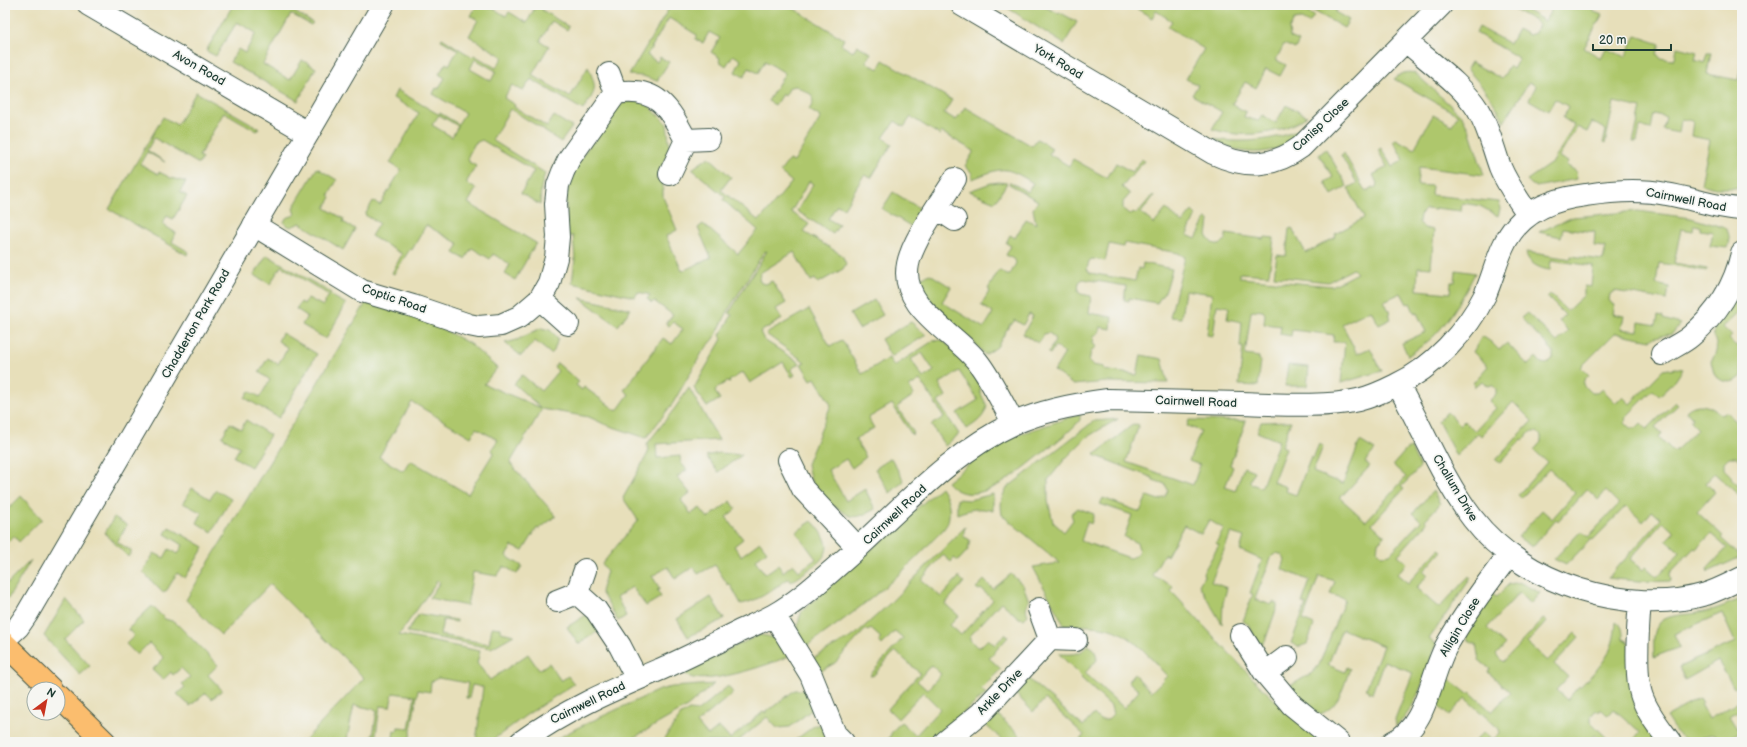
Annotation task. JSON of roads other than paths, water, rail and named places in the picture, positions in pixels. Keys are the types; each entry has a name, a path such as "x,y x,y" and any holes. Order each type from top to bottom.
{"main road":[{"path":"5,644 43,681"},
{"path":"66,704 105,742"}],"street":[{"name":"Chadderton Park Road","path":"5,639 27,614 383,5"},
{"name":"York Road","path":"962,5 1154,119"},
{"name":"Canisp Close","path":"1154,119 1228,160 1244,164 1278,160 1293,152 1316,132 1441,5"},
{"name":"Avon Road","path":"92,6 308,133"},
{"path":"1406,41 1461,89 1478,109 1487,128 1500,168 1528,214"},
{"name":"Coptic Road","path":"254,225 362,290 469,325 479,327 501,325 519,317 540,299 549,283 556,258 558,237 556,204 558,185 569,159 612,83 629,91 657,99 673,115 686,140"},
{"path":"670,174 686,140 709,139"},
{"path":"955,179 916,241 911,253 907,280 912,294 924,312 955,337 977,360 1014,424"},
{"name":"Cairnwell Road","path":"521,742 543,725 577,707 668,666 774,615 803,596 929,483 965,453 1014,424 1034,416 1082,404 1108,400 1280,404 1328,403 1358,400 1398,384 1419,372 1450,345 1470,321 1484,296 1503,245 1509,236 1528,214 1548,203 1567,197 1587,194 1637,191 1666,194 1726,208 1742,209"},
{"path":"937,208 955,220"},
{"path":"1662,354 1695,344 1707,321 1724,299 1737,273 1742,252"},
{"path":"540,299 568,324"},
{"name":"Challum Drive","path":"1398,384 1450,484 1466,510 1494,542 1509,555 1531,569 1567,585 1609,597 1640,602 1685,598 1705,594 1742,578"},
{"path":"789,460 796,494 858,548"},
{"name":"Alligin Close","path":"1393,742 1405,735 1420,715 1447,644 1471,606 1509,555"},
{"path":"557,601 577,593 585,570"},
{"name":"Cairnwell Road","path":"577,593 596,610 620,646 637,679"},
{"path":"1640,602 1638,634 1639,686 1646,707 1670,742"},
{"path":"1039,609 1050,639 1076,640"},
{"path":"774,615 811,675 835,734 843,742"},
{"path":"1241,635 1265,673 1292,705 1338,742"},
{"name":"Arkle Drive","path":"945,742 981,713 1050,639"},
{"path":"1265,673 1287,657"}]}
